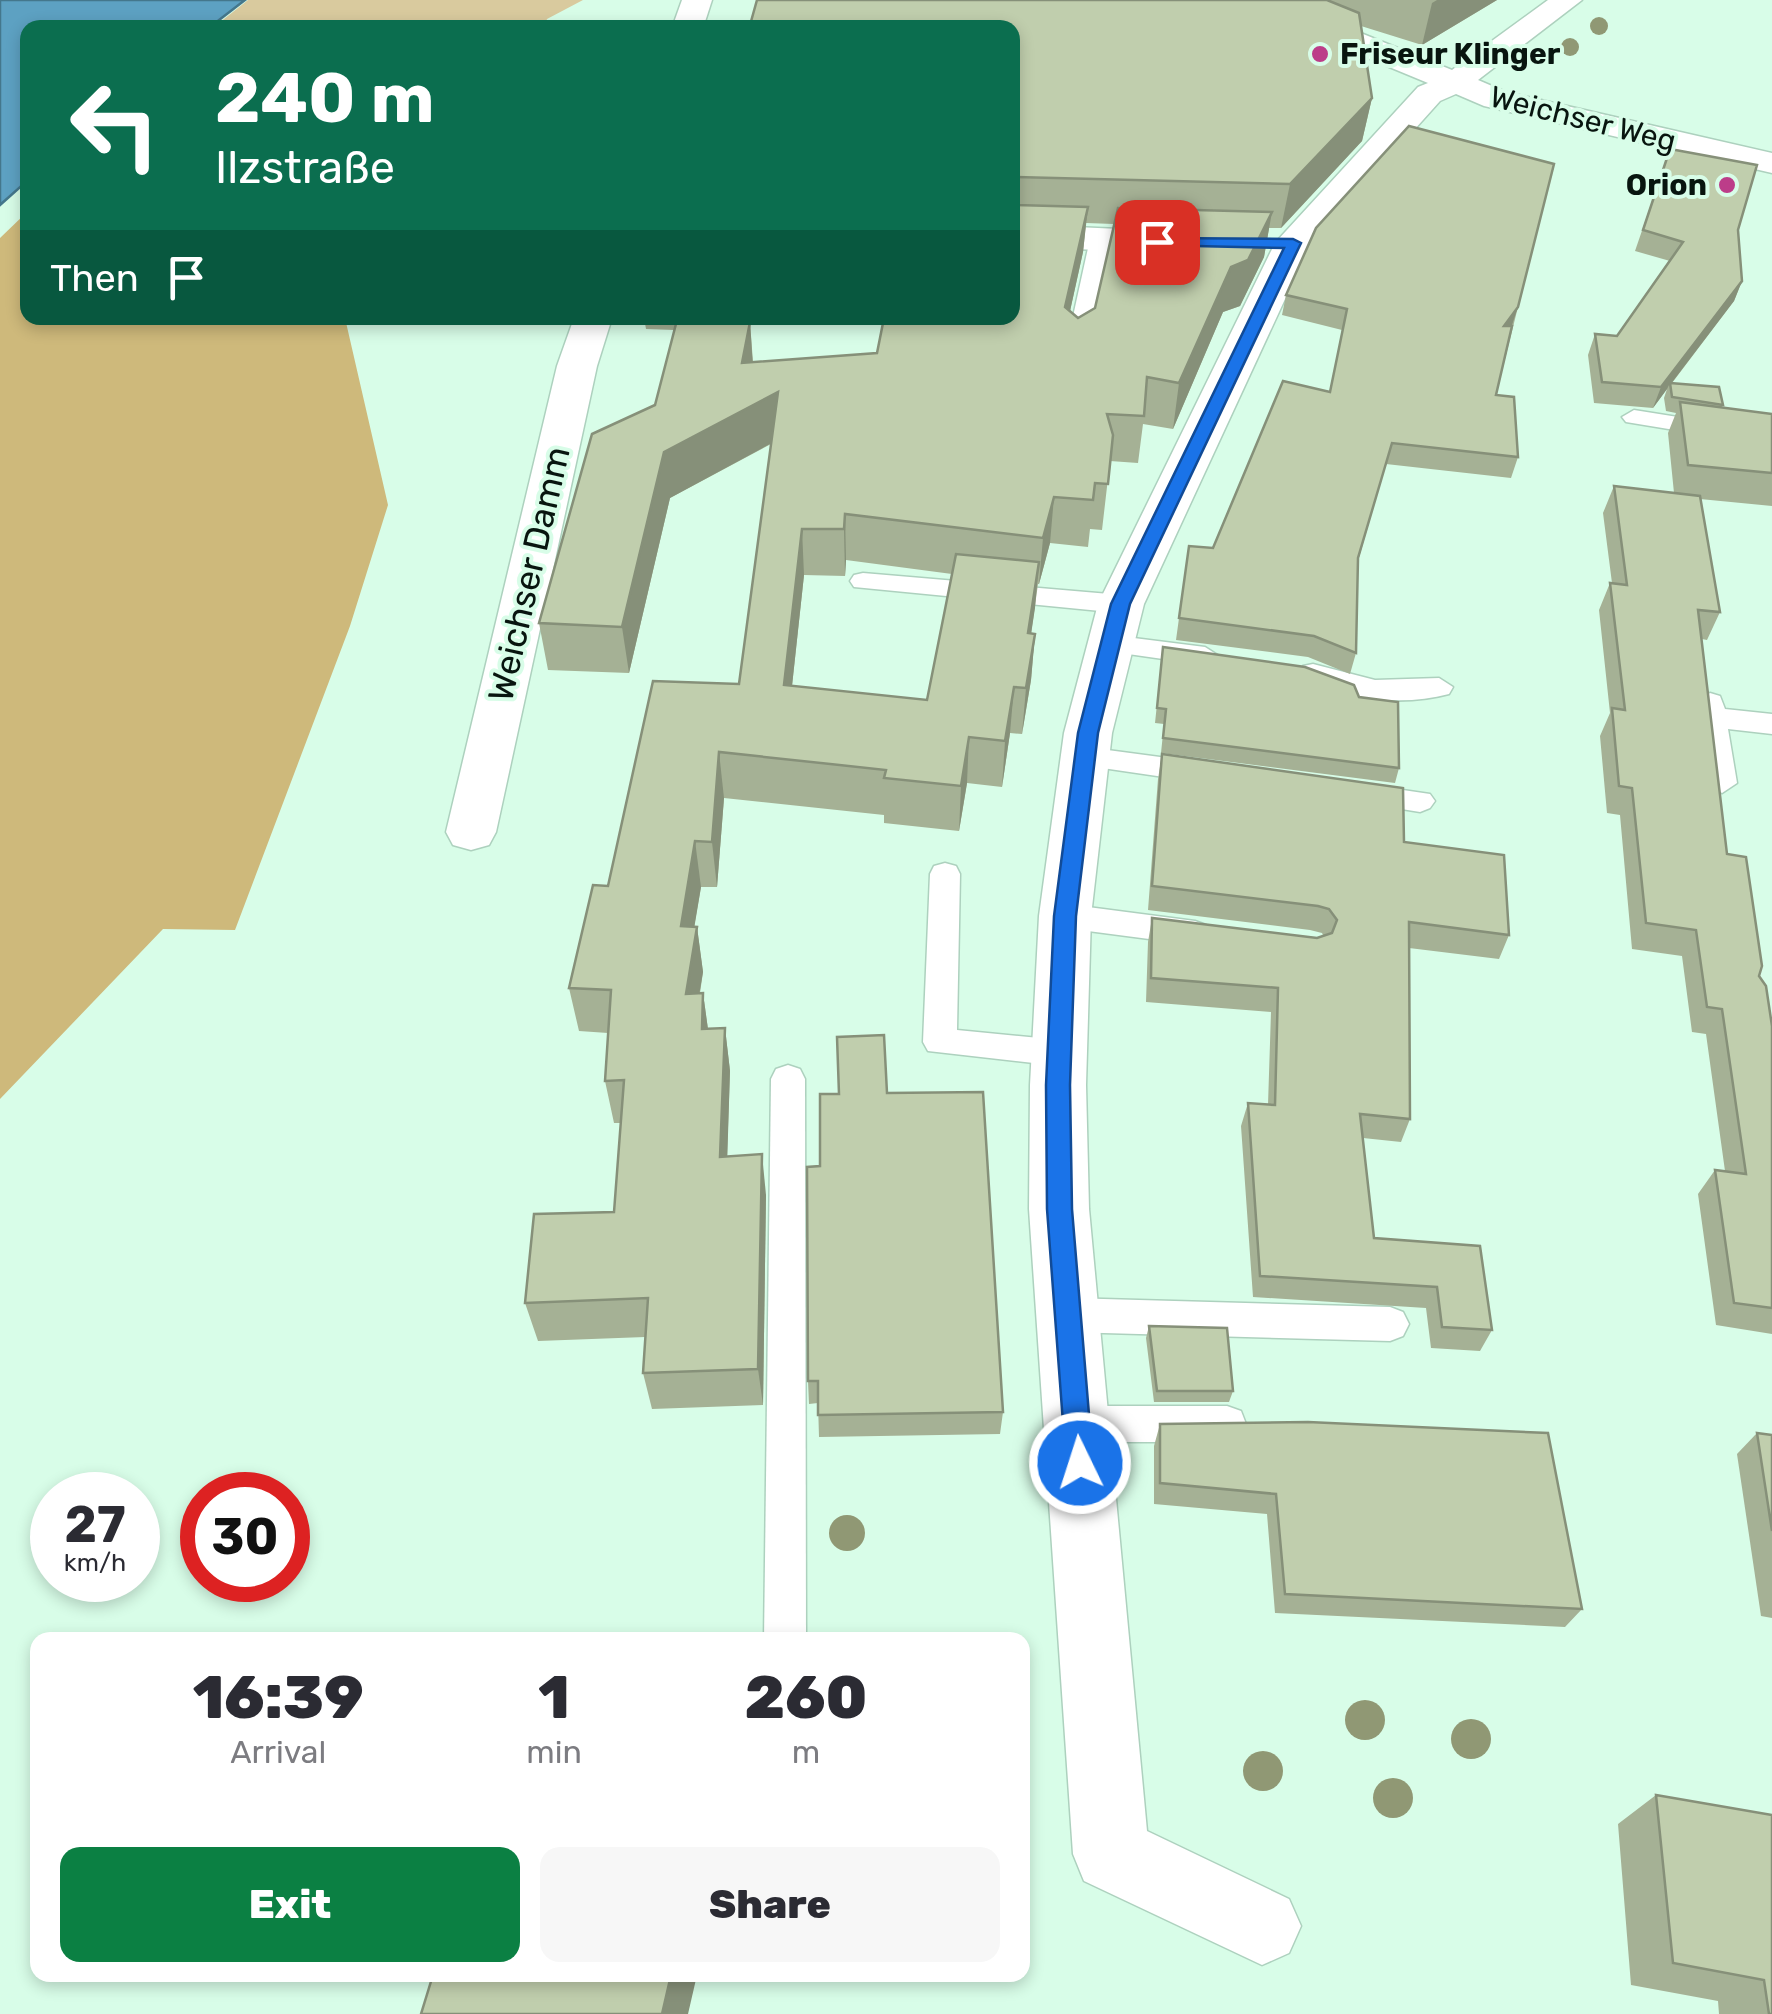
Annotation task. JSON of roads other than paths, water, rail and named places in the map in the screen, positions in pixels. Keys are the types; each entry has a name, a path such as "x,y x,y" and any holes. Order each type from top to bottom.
{"street":[{"name":"Weichser Weg","path":"1230,0 1288,14 1496,100 1772,163"},
{"path":"1288,14 1329,0"},
{"path":"1262,1926 1111,1854 1060,1209 1065,916 1085,757 1116,624 1260,243 1430,94 1454,83 1567,0"},
{"path":"1020,235 1260,243"},
{"name":"Weichser Damm","path":"471,832 573,384 591,325"}],"lane":[{"path":"1076,353 1101,239"},
{"path":"1634,417 1772,439"},
{"path":"862,581 1116,624 1229,660"},
{"path":"1288,668 1308,670 1338,686 1401,692 1439,687"},
{"path":"1722,783 1711,710 1772,724"},
{"path":"1085,757 1243,778"},
{"path":"1342,791 1420,802"},
{"path":"945,874 940,1042 1060,1053"},
{"path":"1065,916 1234,938"},
{"path":"785,1632 788,1079"},
{"path":"1068,1315 1390,1324"},
{"path":"1077,1424 1271,1424"}],"water":[{"path":"0,0 245,0 219,20 20,20 20,187 0,205"}],"place":[{"name":"Friseur Klinger","path":"1320,54"},
{"name":"Orion","path":"1727,185"}]}
